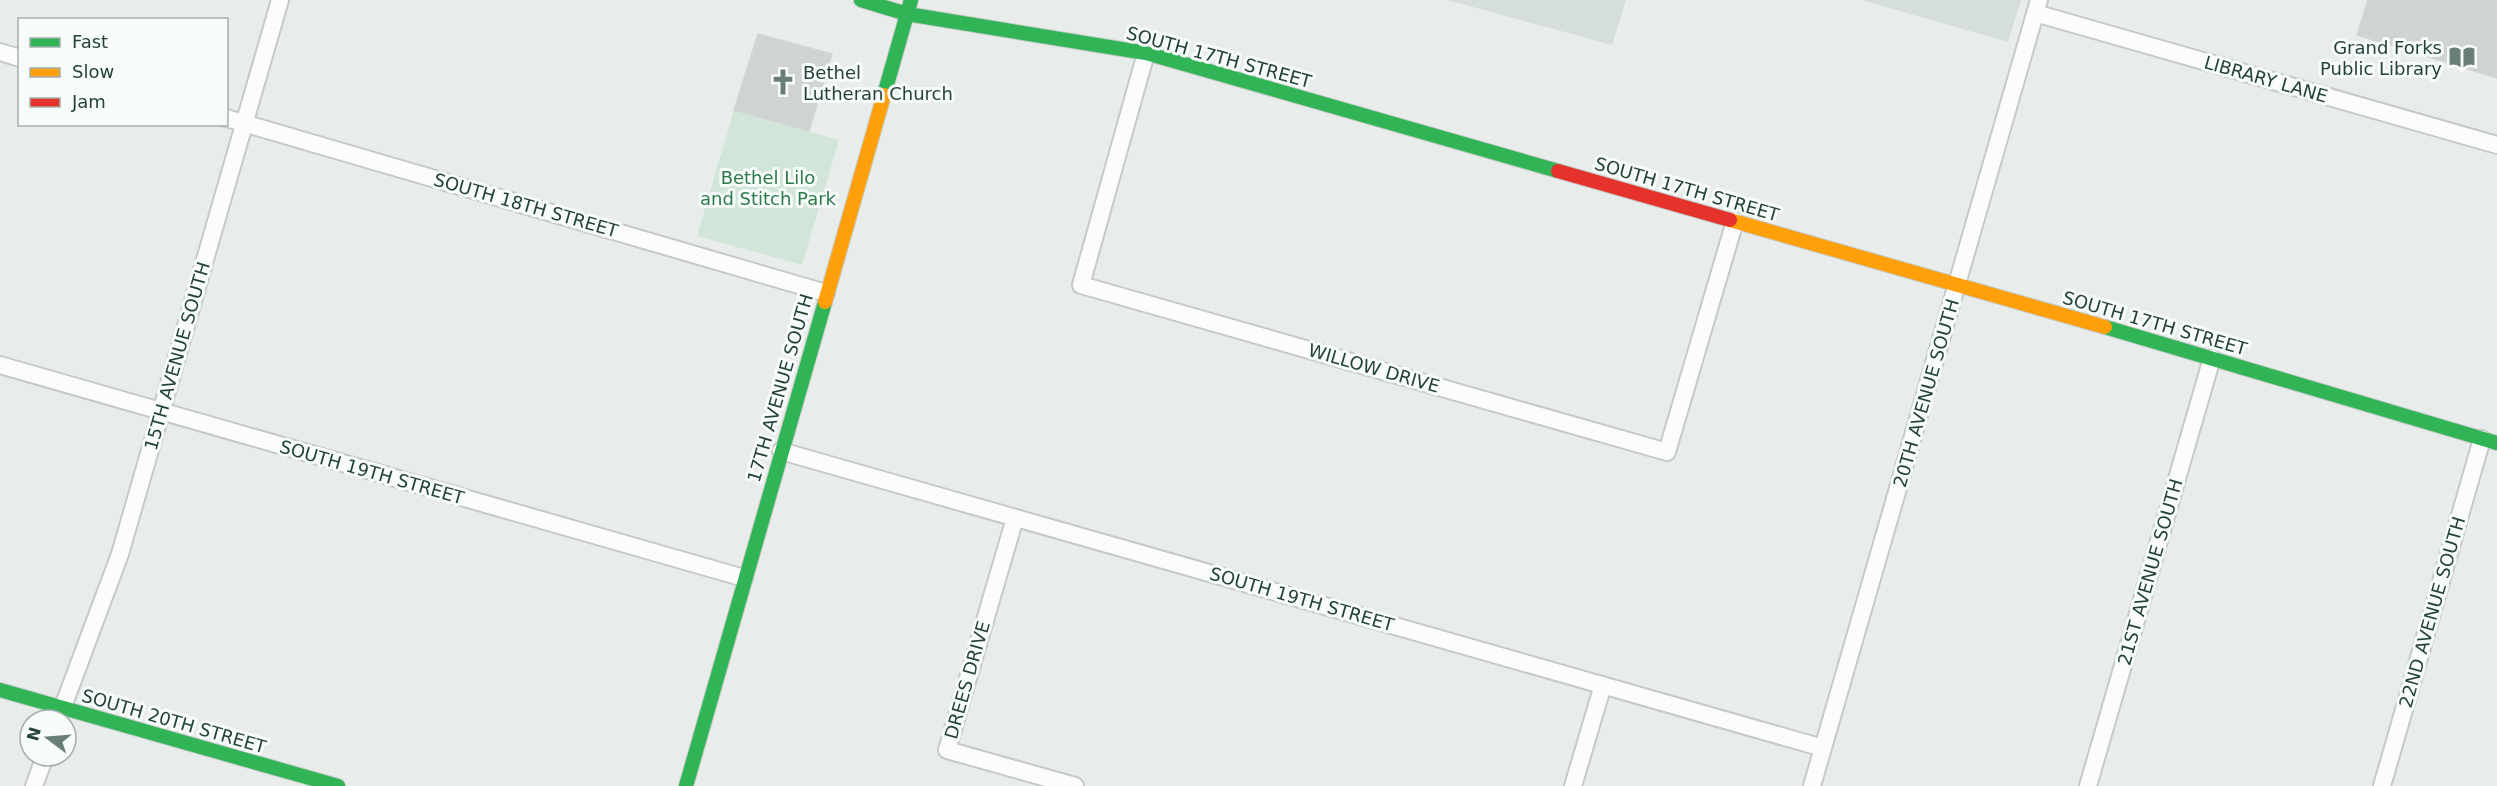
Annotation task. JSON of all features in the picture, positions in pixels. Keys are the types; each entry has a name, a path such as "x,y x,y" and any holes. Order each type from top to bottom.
{"street":[{"name":"15TH AVENUE SOUTH","path":"62,708 120,554 280,0"},
{"name":"SOUTH 17TH STREET","path":"861,0 907,14 1146,53 1958,284 2490,441"},
{"name":"17TH AVENUE SOUTH","path":"686,786 911,0"},
{"name":"LIBRARY LANE","path":"2037,7 2497,145"},
{"name":"20TH AVENUE SOUTH","path":"1812,786 2037,7"},
{"path":"0,52 18,57"},
{"name":"WILLOW DRIVE","path":"1146,53 1081,285 1667,452 1735,221"},
{"name":"SOUTH 18TH STREET","path":"228,118 826,293"},
{"name":"21ST AVENUE SOUTH","path":"2088,786 2212,358"},
{"name":"SOUTH 19TH STREET","path":"0,365 744,578"},
{"name":"22ND AVENUE SOUTH","path":"2382,786 2490,441"},
{"name":"SOUTH 19TH STREET","path":"781,451 1823,748"},
{"name":"DREES DRIVE","path":"1015,518 947,750 1075,786"},
{"path":"1573,786 1603,685"},
{"name":"SOUTH 20TH STREET","path":"0,690 45,708"},
{"name":"SOUTH 20TH STREET","path":"78,719 297,780 338,786"},
{"path":"34,786 41,768"}],"shaded area":[{"path":"1447,0 1626,0 1612,45"},
{"path":"1861,0 2021,0 2008,42"}],"green space":[{"name":"Bethel Lilo and Stitch Park","path":"734,110 839,140 802,265 697,236"}],"building":[{"name":"Grand Forks Public Library","path":"2368,0 2497,0 2497,78 2357,35"},
{"name":"Bethel Lutheran Church","path":"758,34 832,54 809,131 734,110"}],"traffic: fast":[{"path":"861,0 907,14 1146,53 1558,171"},
{"path":"884,95 911,0"},
{"path":"686,786 825,302"},
{"path":"2105,327 2497,443"},
{"path":"0,690 338,786"}],"traffic: slow":[{"path":"825,302 884,95"},
{"path":"1730,220 2105,327"}],"traffic: jam":[{"path":"1558,171 1730,220"}],"place":[{"name":"Grand Forks Public Library","path":"2462,57"},
{"name":"Bethel Lutheran Church","path":"783,82"}]}
